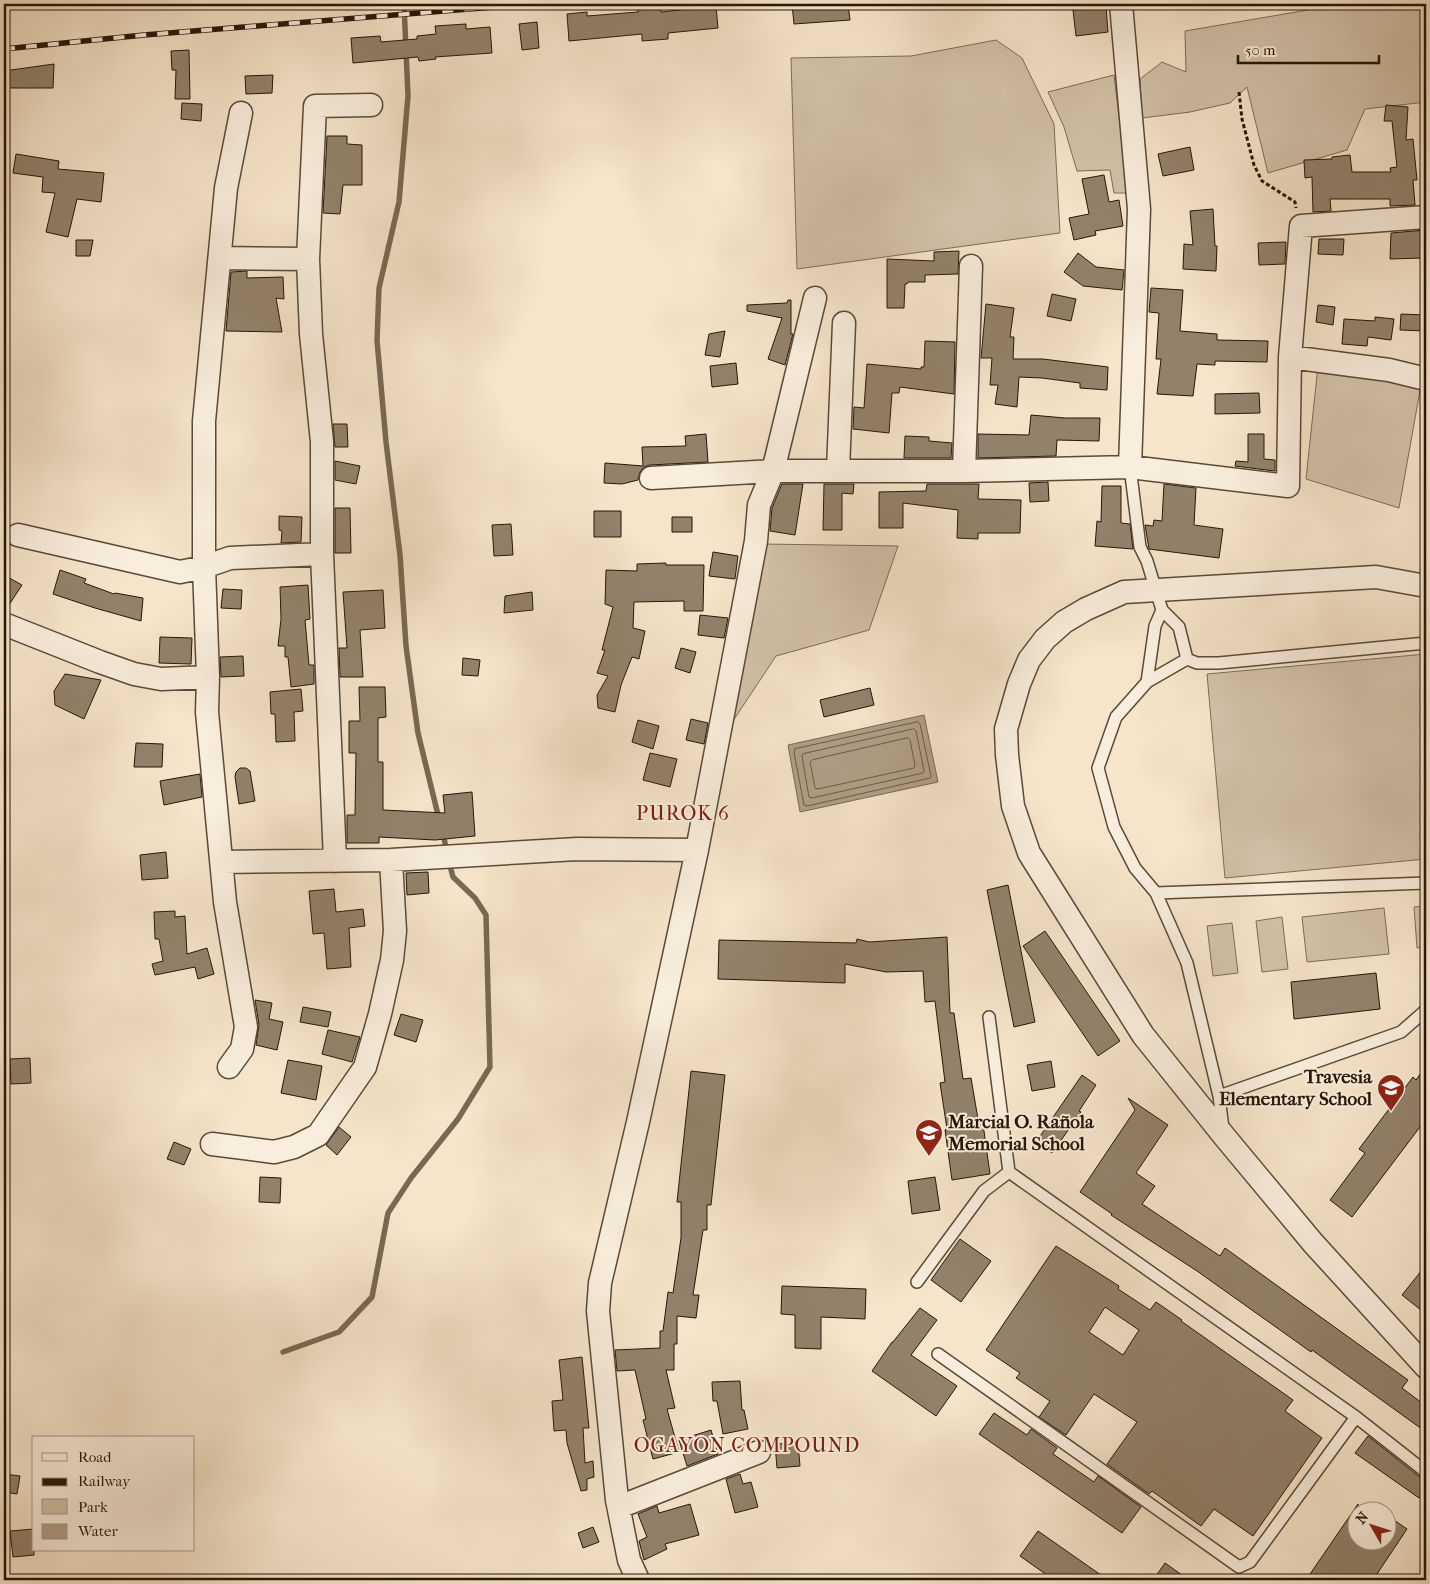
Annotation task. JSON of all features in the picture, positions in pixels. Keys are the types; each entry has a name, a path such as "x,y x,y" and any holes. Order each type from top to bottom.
{"street":[{"path":"1121,4 1139,209 1130,467"},
{"path":"335,861 322,554 322,442 311,334 308,259 315,106 371,105"},
{"path":"229,1067 242,1049 246,1027 225,902 207,712 208,676 204,567 204,421 226,188 241,113"},
{"path":"651,478 773,471 964,471 1130,467 1288,486 1290,357 1301,226 1426,217"},
{"path":"220,258 308,259"},
{"path":"964,471 971,266"},
{"path":"638,1580 629,1560 619,1507 598,1310 600,1283 638,1122 697,850 756,541 759,505 773,471 815,298"},
{"path":"838,470 844,323"},
{"path":"1290,357 1389,370 1426,379"},
{"path":"18,535 180,572 204,567 230,558 322,554"},
{"path":"1426,586 1376,577 1124,592 1086,609 1064,622 1045,639 1029,660 1019,684 1006,729 1013,806 1029,853 1143,1035 1313,1243 1426,1367"},
{"path":"4,624 134,674 161,679 208,676"},
{"path":"222,862 391,860 577,849 697,850"},
{"path":"212,1144 274,1152 294,1147 318,1136 365,1067 380,1014 392,960 395,931 391,860"},
{"path":"619,1507 759,1452"}],"lane":[{"path":"1130,467 1140,547 1147,561 1162,610 1179,627 1187,658 1197,663 1219,663 1426,643"},
{"path":"1147,682 1155,626 1162,610"},
{"path":"1187,658 1147,682 1116,716 1098,768 1114,827 1135,868 1156,893 1187,963 1219,1096 1224,1136"},
{"path":"1156,893 1426,883"},
{"path":"1219,1096 1401,1032 1426,1010"},
{"path":"989,1017 1009,1172 1356,1417 1426,1472"},
{"path":"917,1282 984,1190 1009,1172"},
{"path":"938,1354 1239,1567 1250,1562 1356,1417"}],"path":[{"path":"1239,92 1242,119 1254,165 1262,181 1295,202 1297,219 1301,226"}],"green space":[{"path":"1343,4 1419,4 1426,6 1426,102 1365,109 1347,150 1268,173 1247,87 1230,103 1190,112 1142,118 1140,79 1162,62 1186,72 1185,31"},
{"path":"996,40 1022,58 1054,124 1060,233 797,269 791,58 911,56"},
{"path":"1114,75 1128,193 1114,193 1110,170 1077,171 1064,127 1048,92"},
{"path":"1318,366 1421,385 1399,508 1306,479"},
{"path":"763,544 898,546 869,630 776,656 729,727"},
{"path":"1426,654 1426,859 1225,878 1207,674"},
{"path":"1426,906 1426,947 1417,948 1414,907"},
{"path":"1384,908 1389,954 1307,962 1302,917"},
{"path":"1282,917 1288,969 1262,972 1256,921"},
{"path":"1232,923 1238,973 1213,976 1207,926"}],"water":[{"path":"924,715 938,782 800,812 788,745"}],"building":[{"path":"660,4 661,12 716,6 718,28 668,33 668,39 642,41 642,34 569,41 567,14 587,12 587,16 638,12 638,6"},
{"path":"792,4 819,4 820,6 848,4 850,20 794,24"},
{"path":"1106,7 1108,32 1076,36 1073,10"},
{"path":"537,22 539,48 522,50 519,24"},
{"path":"466,24 466,29 490,27 492,53 435,57 436,59 419,61 418,57 353,63 351,38 380,36 381,42 417,39 417,36 436,34 435,26"},
{"path":"189,50 190,99 175,99 176,70 172,70 171,51"},
{"path":"54,64 53,88 4,88 4,71"},
{"path":"273,75 272,93 246,94 245,76"},
{"path":"182,103 202,104 201,121 181,119"},
{"path":"1386,105 1408,107 1406,140 1413,139 1417,180 1413,180 1415,205 1390,206 1390,199 1330,199 1331,211 1313,212 1312,177 1305,178 1304,160 1332,159 1332,157 1350,155 1352,172 1391,172 1390,168 1397,167 1392,121 1384,121"},
{"path":"327,136 347,136 347,144 362,145 362,185 343,185 340,214 323,213"},
{"path":"1190,147 1194,170 1163,176 1158,154"},
{"path":"16,154 59,161 58,169 104,173 101,202 77,199 68,237 46,232 55,193 42,192 43,177 13,173"},
{"path":"1104,175 1109,202 1119,200 1123,226 1095,231 1096,235 1074,240 1069,218 1089,214 1082,179"},
{"path":"1213,209 1215,246 1217,246 1216,271 1183,269 1184,244 1193,245 1190,211"},
{"path":"1425,230 1424,258 1390,259 1391,233"},
{"path":"1319,239 1344,239 1343,255 1318,254"},
{"path":"76,240 93,240 90,256 76,256"},
{"path":"1286,242 1285,264 1259,265 1258,243"},
{"path":"959,251 958,274 925,275 925,282 908,282 905,284 904,308 887,308 887,259 934,261 934,252"},
{"path":"1078,253 1096,267 1124,270 1122,290 1083,286 1064,272"},
{"path":"247,271 247,278 283,277 284,299 276,298 282,332 226,331 231,272"},
{"path":"1151,288 1183,290 1180,331 1217,334 1217,340 1268,341 1267,362 1215,361 1215,365 1197,364 1193,396 1157,394 1161,359 1156,359 1159,313 1149,312"},
{"path":"1052,294 1076,299 1071,321 1047,316"},
{"path":"788,300 791,300 791,334 793,334 785,365 768,359 782,318 747,311 747,305 787,303"},
{"path":"986,304 1014,308 1010,337 1014,337 1013,359 1043,359 1108,367 1107,390 1080,388 1080,383 1019,377 1017,407 995,404 998,385 990,385 992,358 981,358"},
{"path":"1318,305 1335,307 1333,325 1316,322"},
{"path":"1401,314 1426,315 1426,331 1400,330"},
{"path":"1375,317 1394,319 1391,340 1368,337 1367,346 1342,344 1344,319 1375,321"},
{"path":"725,331 720,357 705,355 709,334"},
{"path":"925,341 955,342 954,394 900,387 899,393 892,393 889,433 853,429 854,407 864,408 867,364 921,369 921,367 924,367"},
{"path":"736,363 738,384 712,387 710,366"},
{"path":"1259,393 1260,413 1215,414 1215,394"},
{"path":"1031,415 1065,418 1100,418 1099,441 1057,440 1056,456 978,458 978,434 1029,435"},
{"path":"333,424 347,424 348,447 335,447"},
{"path":"706,434 708,462 650,465 644,467 640,472 638,480 622,484 604,483 605,463 643,466 642,447 686,446 685,436"},
{"path":"1248,434 1264,434 1264,459 1275,460 1275,471 1235,466 1236,461 1248,462"},
{"path":"905,436 929,437 929,441 952,443 951,458 904,458"},
{"path":"335,461 360,466 356,484 335,480"},
{"path":"1048,482 1049,501 1030,502 1029,483"},
{"path":"782,484 803,484 795,535 770,531 772,508"},
{"path":"824,484 854,484 853,494 842,493 842,530 823,530"},
{"path":"927,484 979,484 978,499 1021,500 1020,533 978,533 978,539 957,538 958,510 903,503 903,528 879,528 879,492 926,491"},
{"path":"1164,484 1196,488 1194,525 1223,529 1219,558 1149,549 1145,525 1153,526 1154,520 1162,521"},
{"path":"1102,486 1121,486 1121,523 1130,524 1133,549 1095,546 1097,521 1101,522"},
{"path":"335,508 350,508 351,553 335,553"},
{"path":"594,511 621,511 621,537 594,537"},
{"path":"279,516 302,517 301,542 281,543 282,531 279,530"},
{"path":"672,517 692,517 692,532 672,532"},
{"path":"511,524 513,555 494,556 492,525"},
{"path":"713,552 738,556 735,579 709,576"},
{"path":"666,563 666,565 704,565 703,611 684,611 684,601 634,602 633,628 645,631 639,659 632,657 621,685 615,712 598,708 597,695 608,676 597,673 605,650 602,650 613,607 605,604 606,570 637,571 637,564"},
{"path":"60,570 86,579 84,583 114,594 143,598 141,621 53,594"},
{"path":"4,575 22,585 5,611 4,611"},
{"path":"308,585 310,619 305,620 309,665 314,665 314,684 291,687 288,657 285,657 285,646 278,646 281,619 280,587"},
{"path":"223,589 242,590 241,609 221,608"},
{"path":"383,590 385,628 360,630 363,677 340,677 339,648 347,648 343,592"},
{"path":"532,592 533,610 504,613 505,596"},
{"path":"700,615 728,618 724,638 698,635"},
{"path":"160,637 192,638 191,664 159,663"},
{"path":"681,648 696,652 690,673 675,668"},
{"path":"243,656 244,676 221,677 220,657"},
{"path":"463,658 480,660 478,676 462,675"},
{"path":"65,674 101,680 84,719 55,705 54,691"},
{"path":"359,687 385,687 386,717 378,718 378,762 383,762 383,810 445,813 443,795 472,792 475,836 435,840 379,837 379,843 347,843 347,815 355,815 356,753 349,753 349,721 360,721"},
{"path":"870,688 874,705 824,717 820,700"},
{"path":"301,689 303,711 294,712 295,741 276,742 275,714 271,714 270,692"},
{"path":"691,719 708,723 704,744 686,740"},
{"path":"638,720 659,726 653,749 632,742"},
{"path":"136,743 163,744 162,767 134,767"},
{"path":"650,753 677,759 670,787 643,780"},
{"path":"240,768 246,768 250,771 255,801 239,804 235,777 236,772"},
{"path":"200,774 202,797 164,805 160,781"},
{"path":"166,852 168,878 142,880 140,855"},
{"path":"428,872 429,893 407,895 406,873"},
{"path":"1008,885 1035,1022 1014,1027 987,890"},
{"path":"334,889 336,912 363,909 365,926 349,928 351,967 327,969 324,933 313,934 309,891"},
{"path":"175,911 175,917 185,916 187,954 207,948 214,974 198,979 195,967 155,975 152,964 163,961 159,939 155,939 154,912"},
{"path":"1045,931 1120,1041 1098,1056 1023,946"},
{"path":"947,937 950,1013 954,1013 963,1079 971,1078 979,1125 983,1124 990,1174 952,1180 940,1083 945,1082 935,1001 925,1002 923,971 886,972 845,964 845,983 718,979 719,940 856,943 857,939 869,942"},
{"path":"1376,973 1380,1009 1294,1019 1291,982"},
{"path":"255,1000 272,1003 269,1019 283,1022 277,1050 256,1045 259,1025"},
{"path":"303,1007 331,1012 328,1027 300,1022"},
{"path":"401,1014 423,1020 416,1042 394,1035"},
{"path":"328,1030 360,1037 352,1062 322,1054"},
{"path":"30,1058 31,1083 11,1084 10,1059"},
{"path":"288,1060 322,1066 316,1100 281,1093"},
{"path":"1051,1061 1055,1087 1032,1091 1027,1065"},
{"path":"1426,1066 1426,1119 1352,1217 1330,1200 1365,1153 1359,1149 1413,1077 1416,1080"},
{"path":"691,1071 725,1075 711,1205 707,1205 707,1230 703,1230 693,1295 699,1295 696,1318 677,1316 677,1344 674,1344 674,1370 666,1370 675,1408 667,1409 679,1452 653,1459 643,1420 646,1419 635,1370 617,1371 615,1350 660,1348 660,1331 663,1331 668,1292 673,1293 681,1238 681,1202 677,1202"},
{"path":"1082,1075 1096,1085 1079,1111 1081,1112 1052,1153 1036,1142"},
{"path":"1128,1098 1168,1125 1136,1173 1155,1186 1142,1204 1220,1256 1225,1248 1408,1380 1402,1388 1426,1406 1426,1432 1312,1350 1311,1352 1197,1271 1111,1215 1080,1192 1135,1110"},
{"path":"339,1127 351,1137 337,1155 326,1145"},
{"path":"174,1142 191,1149 184,1165 167,1159"},
{"path":"260,1177 281,1178 280,1203 259,1202"},
{"path":"935,1177 940,1210 912,1214 908,1181"},
{"path":"960,1239 991,1261 961,1302 931,1280"},
{"path":"1056,1246 1119,1286 1118,1289 1150,1310 1156,1302 1293,1400 1285,1411 1322,1438 1253,1536 1214,1509 1201,1526 1152,1491 1149,1494 1107,1464 1137,1422 1094,1394 1066,1435 1039,1417 1050,1401 1016,1378 1020,1373 986,1350","holes":["1105,1307 1139,1330 1123,1355 1089,1332"]},
{"path":"1426,1265 1426,1314 1402,1295"},
{"path":"782,1286 866,1289 865,1319 821,1317 821,1349 795,1348 795,1315 781,1314"},
{"path":"920,1308 937,1320 911,1355 957,1386 936,1416 872,1371 892,1342"},
{"path":"582,1357 589,1428 583,1428 585,1463 593,1461 594,1477 587,1479 587,1490 581,1491 567,1443 566,1430 554,1431 552,1401 563,1400 559,1360"},
{"path":"740,1381 742,1410 744,1410 748,1429 723,1434 717,1401 713,1401 712,1382"},
{"path":"994,1413 1027,1435 1031,1429 1057,1448 1053,1454 1094,1482 1098,1476 1141,1507 1122,1533 979,1434"},
{"path":"711,1430 718,1454 687,1466 679,1440"},
{"path":"1368,1436 1421,1478 1426,1479 1426,1488 1419,1498 1355,1453"},
{"path":"798,1443 800,1466 777,1468 775,1444"},
{"path":"4,1474 20,1476 17,1494 4,1492"},
{"path":"740,1474 743,1484 751,1482 758,1507 735,1513 726,1479"},
{"path":"690,1504 699,1535 665,1544 667,1549 644,1560 639,1541 647,1537 638,1514 657,1506 659,1513"},
{"path":"1348,1519 1348,1552 1392,1552 1373,1580 1306,1580"},
{"path":"1398,1523 1407,1529 1398,1542"},
{"path":"593,1527 599,1542 583,1548 578,1533"},
{"path":"32,1529 32,1552 34,1552 34,1555 13,1557 10,1531"},
{"path":"1038,1531 1108,1580 1054,1580 1020,1556"},
{"path":"1165,1563 1189,1580 1153,1580"}],"waterway":[{"path":"404,4 408,96 399,202 379,288 377,340 386,442 400,555 406,646 418,733 439,819"},
{"path":"443,833 447,853"},
{"path":"283,1352 339,1332 372,1297 388,1213 411,1178 458,1119 490,1067 486,915 475,898 453,877 449,862"}],"railway":[{"path":"4,49 144,35 533,4"}],"place":[{"name":"Travesia Elementary School","path":"1391,1112"},
{"name":"Marcial O. Rañola Memorial School","path":"929,1157"}],"district":[{"name":"PUROK 6","path":"683,813"},
{"name":"OGAYON COMPOUND","path":"747,1445"}]}
